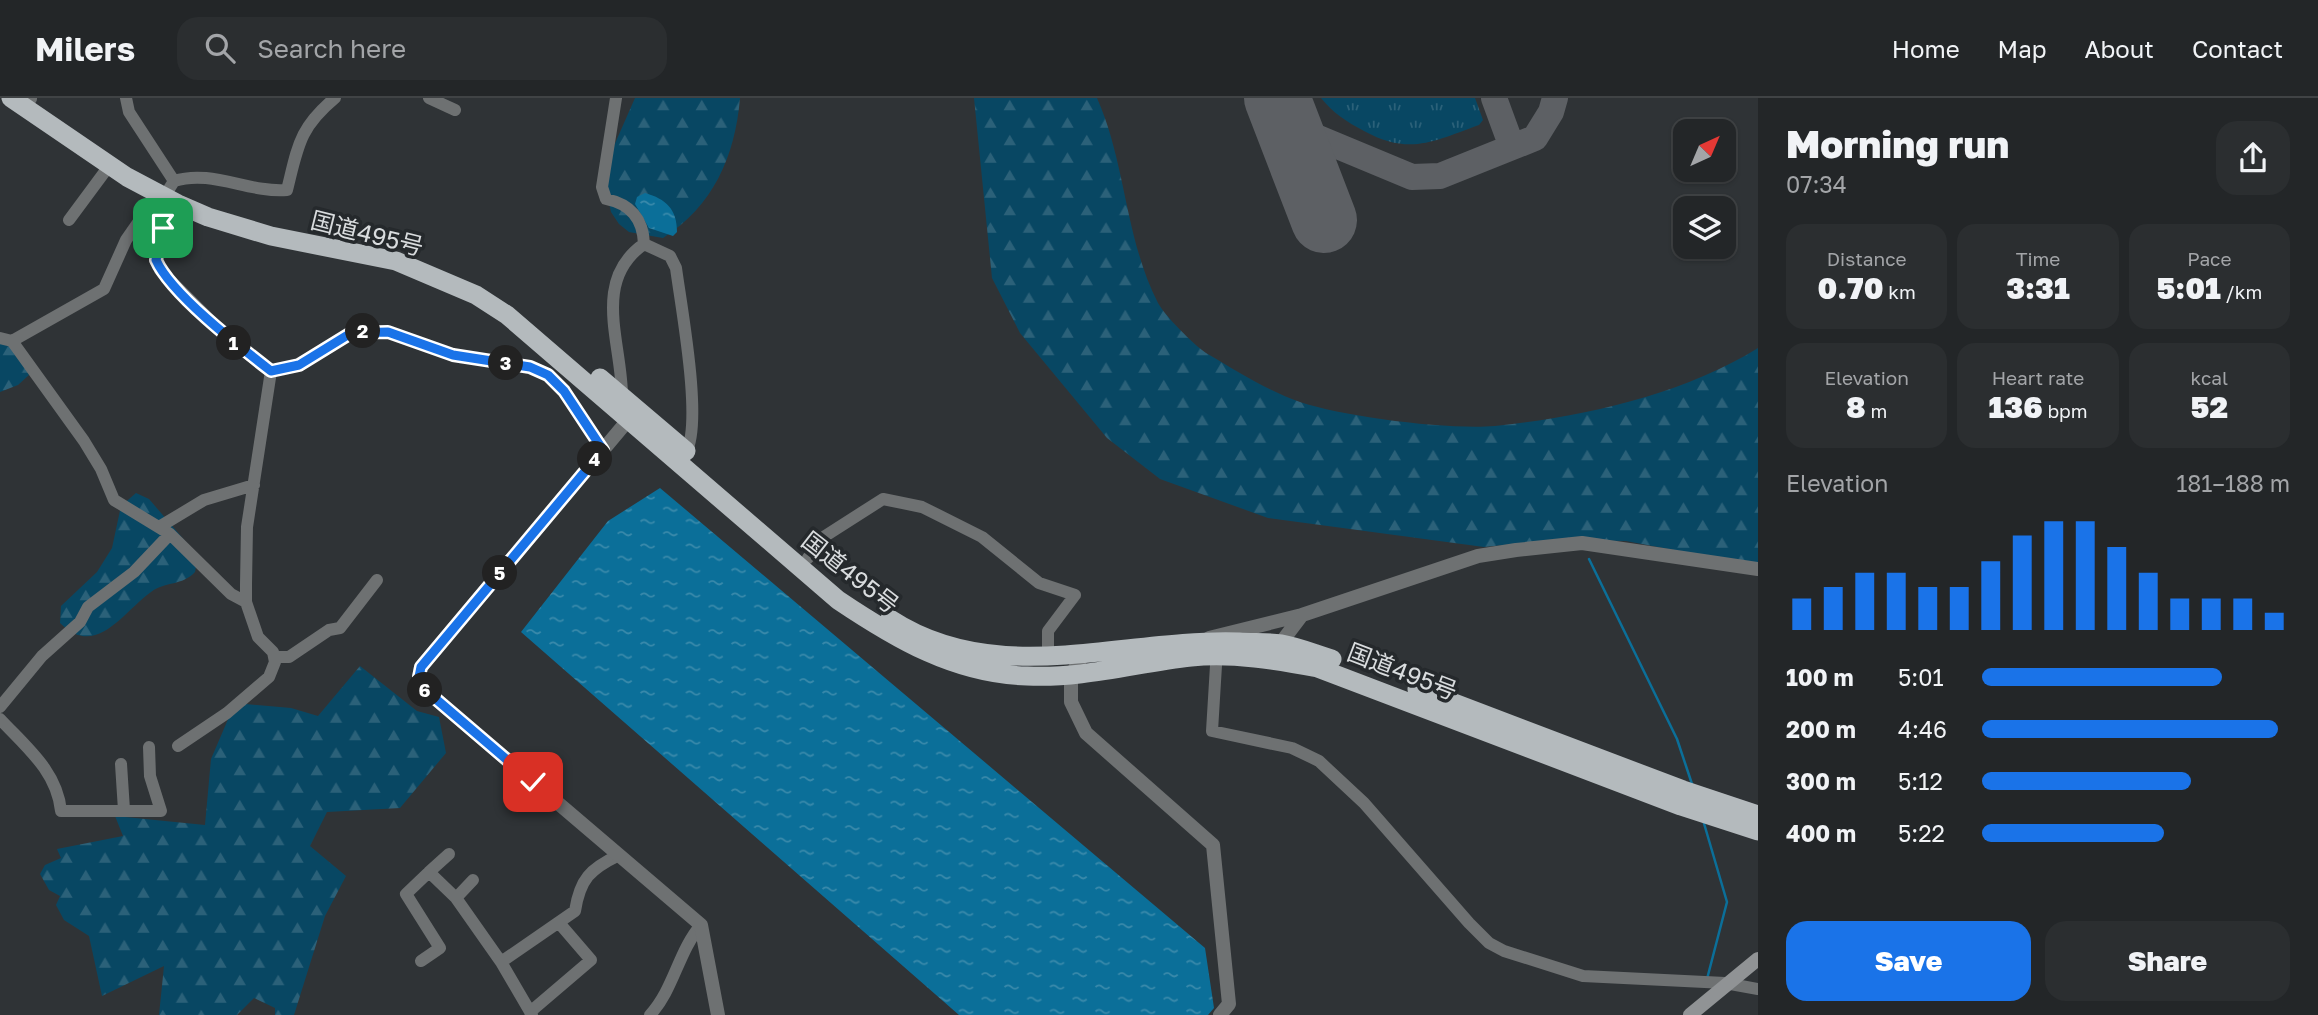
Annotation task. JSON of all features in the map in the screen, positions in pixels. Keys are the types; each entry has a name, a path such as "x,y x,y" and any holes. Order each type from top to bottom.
{"highway":[{"name":"国道495号","path":"11,98 109,166 170,192 243,218 401,252 467,279 508,302 629,408 838,600 887,633 927,654 970,667 1026,677 1072,674 1217,649 1280,644 1353,665 1682,798"},
{"name":"国道495号","path":"30,98 130,168 170,192"},
{"name":"国道495号","path":"629,408 686,452 849,593 894,622 931,640 986,655 1048,658 1191,643 1318,667 1682,798 1713,808 1758,815"},
{"name":"国道495号","path":"1713,808 1758,831"}],"main road":[{"path":"1690,1015 1725,983 1758,959"}],"street":[{"path":"126,98 129,112 170,192 157,249 156,260 160,270 232,342 271,371 299,365 351,333 388,332 453,355 530,367 548,375 564,391 603,450"},
{"path":"246,602 231,594 164,530 114,500 84,441 6,340 104,289 126,240 170,192 192,175 220,179 237,186 287,190 301,136 313,116 335,98"},
{"path":"429,98 455,110"},
{"path":"616,98 602,187 606,199 628,206 639,219 644,244"},
{"path":"69,220 109,166"},
{"path":"644,244 625,262 613,282 629,408 603,450 421,667 419,677 423,688 701,925 718,1015"},
{"path":"644,244 670,256 676,268 694,406 692,442 686,452"},
{"path":"178,746 227,713 269,677 274,657 273,652 257,637 246,602 247,527 271,371"},
{"path":"0,707 42,656 79,622 88,607 134,572 164,530 192,505 254,485"},
{"path":"808,558 822,538 883,499 922,506 982,537 1039,583 1076,595 1048,631 1048,658"},
{"path":"1191,643 1302,615 1478,556 1582,543 1758,569"},
{"path":"274,657 289,657 329,630 340,628 377,580"},
{"path":"1280,644 1302,615"},
{"path":"1217,649 1212,731 1292,748 1319,761 1364,803 1489,943 1584,976 1725,983 1758,989"},
{"path":"1083,655 1072,674 1071,702 1086,733 1213,845 1229,1004 1220,1015"},
{"path":"0,719 39,759 59,790 61,811 161,811 150,776 149,747"},
{"path":"121,764 124,810"},
{"path":"421,961 440,948 401,898 449,854"},
{"path":"502,962 576,911 579,887 600,864 619,855"},
{"path":"429,872 456,898 502,962 531,1013 591,960 560,924"},
{"path":"456,898 473,880"},
{"path":"650,1015 666,991 686,942 701,925"}],"green space":[{"path":"635,98 740,98 733,140 718,178 695,211 663,238 629,232 619,224 611,212 602,173"},
{"path":"974,98 1097,98 1114,148 1139,253 1162,309 1180,330 1206,353 1264,386 1300,402 1343,413 1397,421 1451,426 1495,426 1597,410 1665,391 1697,379 1758,348 1758,566 1626,541 1554,540 1484,547 1268,518 1160,479 1107,438 1020,333 992,278"},
{"path":"1321,98 1475,98 1483,120 1479,125 1435,141 1395,143 1380,139 1352,124 1335,113"},
{"path":"0,342 16,350 29,375 18,385 0,392"},
{"path":"136,493 149,499 198,556 195,572 185,579 151,592 119,621 97,635 73,633 60,623 61,606 97,572 112,548 121,506"},
{"path":"360,666 417,711 439,717 446,753 400,808 327,812 310,846 346,876 325,916 294,1015 275,1015 275,1008 254,998 237,1015 159,1015 164,966 102,996 89,936 64,920 56,905 60,896 49,890 40,874 45,865 61,858 57,849 123,836 115,816 205,825 211,759 235,703 291,708 318,716"}],"water":[{"path":"645,193 659,198 669,206 676,224 677,232 673,236 649,228 635,204 637,197"},
{"path":"660,488 1205,948 1214,1008 1208,1015 959,1015 521,632 608,521"}],"waterway":[{"path":"1589,559 1677,739 1692,784"},
{"path":"1703,820 1727,902 1707,979"}],"taxiway":[{"path":"1494,98 1512,147"},
{"path":"1287,125 1412,177 1440,176 1535,138 1551,112 1555,98"}],"runway":[{"path":"1277,98 1324,220"}],"route":[{"path":"163,228 156,260 166,278 232,342 271,371 278,372 299,365 332,342 351,333 388,332 453,355 530,367 548,375 564,391 603,450 421,667 419,677 423,688 533,782"}]}
